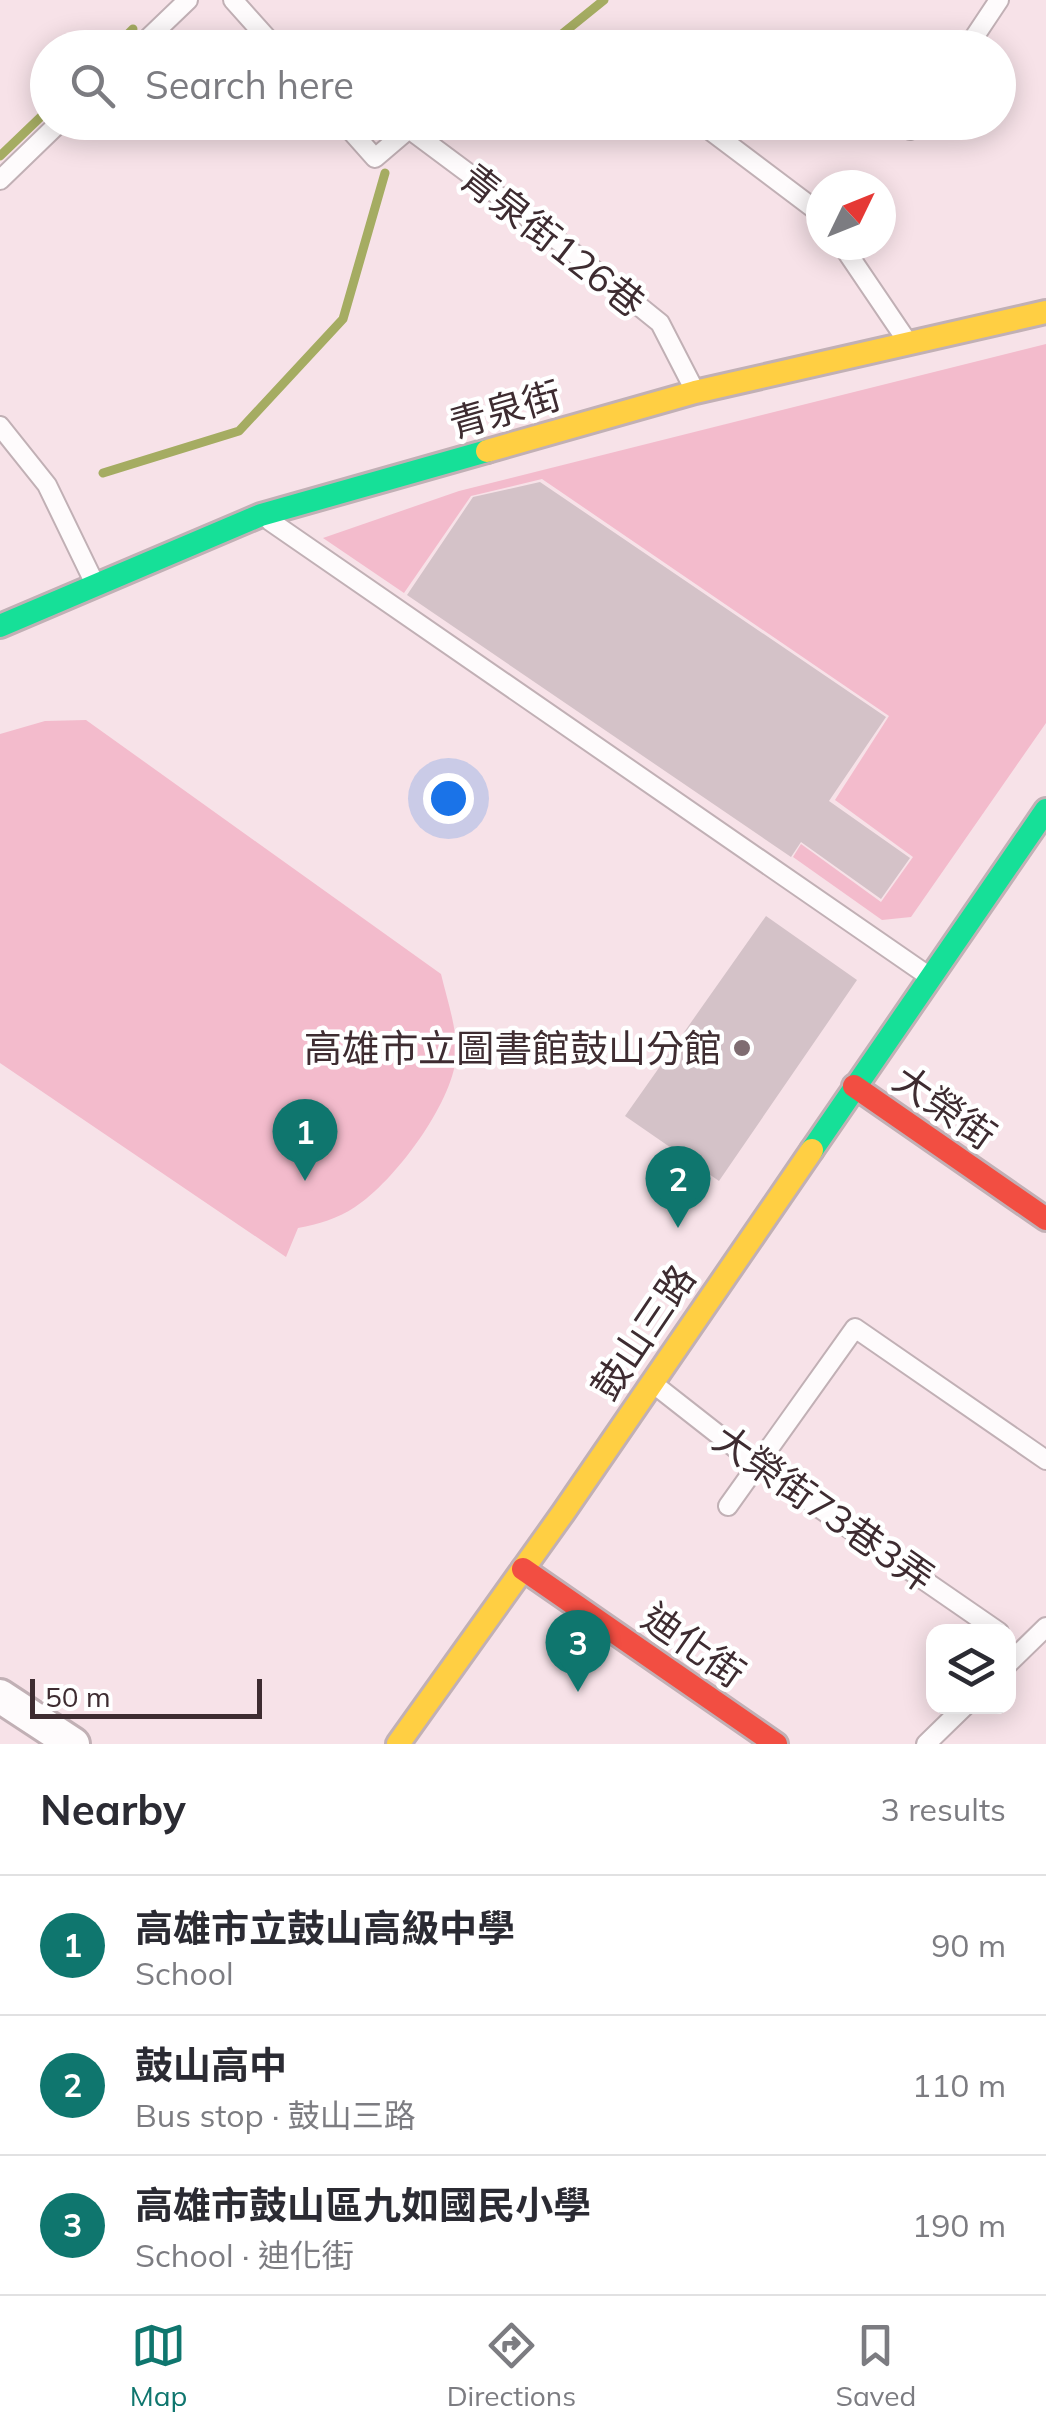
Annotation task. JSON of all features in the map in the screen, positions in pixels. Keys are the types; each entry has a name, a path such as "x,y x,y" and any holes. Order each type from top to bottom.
{"street":[{"name":"青泉街","path":"0,626 261,515 695,392 1046,312"},
{"name":"鼓山三路","path":"398,1744 524,1569 1046,810"},
{"name":"大榮街","path":"854,1086 1046,1218"},
{"name":"迪化街","path":"524,1569 776,1744"},
{"path":"0,1696 73,1744"}],"lane":[{"path":"157,30 188,0"},
{"path":"233,0 260,30"},
{"path":"979,30 999,0"},
{"path":"3,173 40,140"},
{"name":"青泉街126巷","path":"359,140 375,158 396,140"},
{"name":"青泉街126巷","path":"424,140 651,310 695,392"},
{"path":"723,140 806,203"},
{"path":"852,260 910,346"},
{"path":"0,426 48,485 96,584"},
{"path":"261,515 929,976"},
{"path":"728,1506 855,1328 1046,1460"},
{"name":"大榮街73巷3弄","path":"651,1382 757,1464 988,1624"},
{"path":"1016,1643 1046,1627"},
{"path":"926,1744 957,1714"}],"shaded area":[{"path":"1046,344 1046,723 911,917 882,920 793,857 801,844 881,902 913,857 835,800 889,716 542,479 471,496 404,593 323,538 459,491"},
{"path":"86,720 441,974 454,1026 456,1057 433,1119 387,1180 341,1215 298,1228 286,1257 0,1063 0,734 45,721"}],"building":[{"path":"540,482 886,717 829,801 910,858 881,899 801,842 791,857 407,595 473,497"},
{"name":"高雄市立圖書館鼓山分館","path":"766,916 857,980 719,1181 625,1116"}],"waterway":[{"path":"567,30 604,0"},
{"path":"0,156 30,127"},
{"path":"103,473 239,431 343,319 385,173"}],"traffic: fast":[{"path":"0,626 261,515 487,451"},
{"path":"812,1150 1046,810"}],"traffic: slow":[{"path":"487,451 695,392 1046,312"},
{"path":"398,1744 563,1513 812,1150"}],"traffic: jam":[{"path":"854,1086 1046,1219"},
{"path":"523,1569 776,1744"}],"place":[{"name":"高雄市立圖書館鼓山分館","path":"742,1048"},
{"name":"高雄市立鼓山高級中學","path":"305,1181"},
{"name":"鼓山高中","path":"678,1228"},
{"name":"高雄市鼓山區九如國民小學","path":"578,1692"}]}
